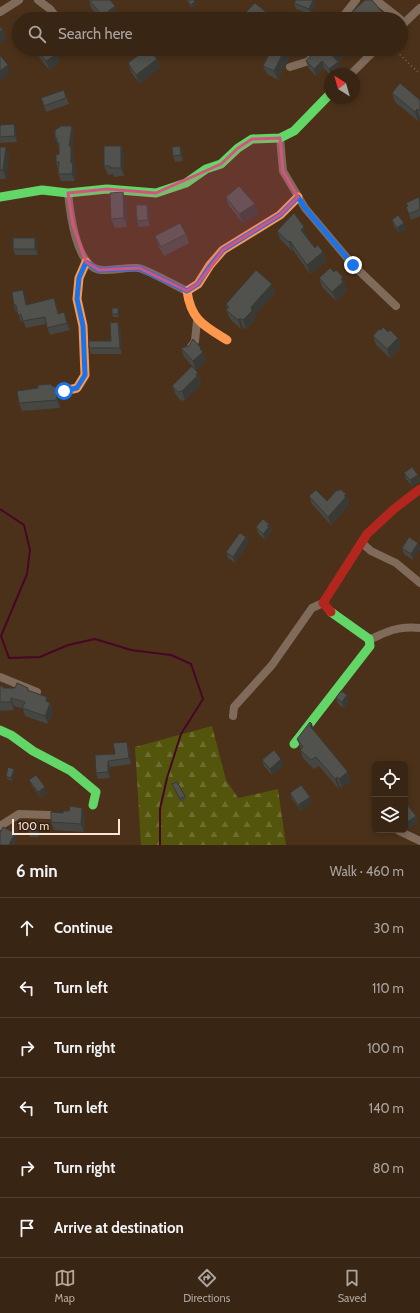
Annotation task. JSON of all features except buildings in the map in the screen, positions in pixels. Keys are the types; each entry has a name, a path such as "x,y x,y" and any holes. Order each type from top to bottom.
{"street":[{"path":"0,12 19,0"},
{"path":"38,0 52,12"},
{"path":"347,12 356,0"},
{"path":"376,0 390,12"},
{"path":"408,17 420,8"},
{"path":"290,67 309,61 313,56"},
{"path":"356,68 369,56"},
{"path":"0,196 42,190 68,192 107,189 156,193 186,182 206,169 221,164 238,148 252,139 280,138 294,131 324,100"},
{"path":"280,138 283,171 305,208 353,265 396,306"},
{"path":"68,192 72,225 86,262 99,270 139,268 187,291"},
{"path":"187,291 198,284 223,250 280,215 298,197"},
{"path":"64,391 77,388 85,375 83,326 77,299 79,278 86,262"},
{"path":"187,291 188,306 197,321 227,340"},
{"path":"189,350 195,341 197,321"},
{"path":"233,716 234,707 272,665 312,608 323,603 368,534 394,509 420,489"},
{"path":"362,543 371,551 396,563 420,583"},
{"path":"294,744 370,646 369,639 326,609 323,603"},
{"path":"369,639 388,631 409,627 420,628"},
{"path":"0,677 37,692"},
{"path":"0,730 11,735 33,751 71,771 96,792 93,805"},
{"path":"0,826 19,814 49,815"},
{"path":"403,833 420,841"}],"path":[{"path":"401,56 420,74"}],"highlighted area":[{"path":"280,138 283,171 298,197 280,215 223,250 198,284 187,291 139,268 99,270 86,262 73,225 68,193 107,189 156,193 221,164 238,148 252,139"}],"green space":[{"path":"212,726 226,780 238,798 278,789 286,845 141,845 135,747"}],"waterway":[{"path":"0,509 24,525 30,550 27,574 1,636 9,658 40,657 68,645 95,639 131,650 171,655 191,664 203,699 181,734 167,778 160,809 160,845"}],"traffic: fast":[{"path":"0,197 42,190 68,193 107,189 156,193 186,183 206,169 221,164 238,148 252,139 280,138 294,131 324,100"},
{"path":"294,744 370,646 369,639 331,612"},
{"path":"0,730 11,735 33,751 71,771 96,792 93,805"}],"traffic: slow":[{"path":"227,340 205,326 195,316 187,291 198,284 210,265 223,250 280,215 298,197"},
{"path":"64,391 77,388 85,375 83,326 77,299 79,278 86,262"}],"traffic: jam":[{"path":"331,612 323,603 367,534 394,509 420,489"}],"route":[{"path":"64,391 77,388 85,375 83,326 77,299 79,278 86,262 99,270 139,268 187,291 198,284 223,250 280,215 298,197 305,208 353,265"}]}
